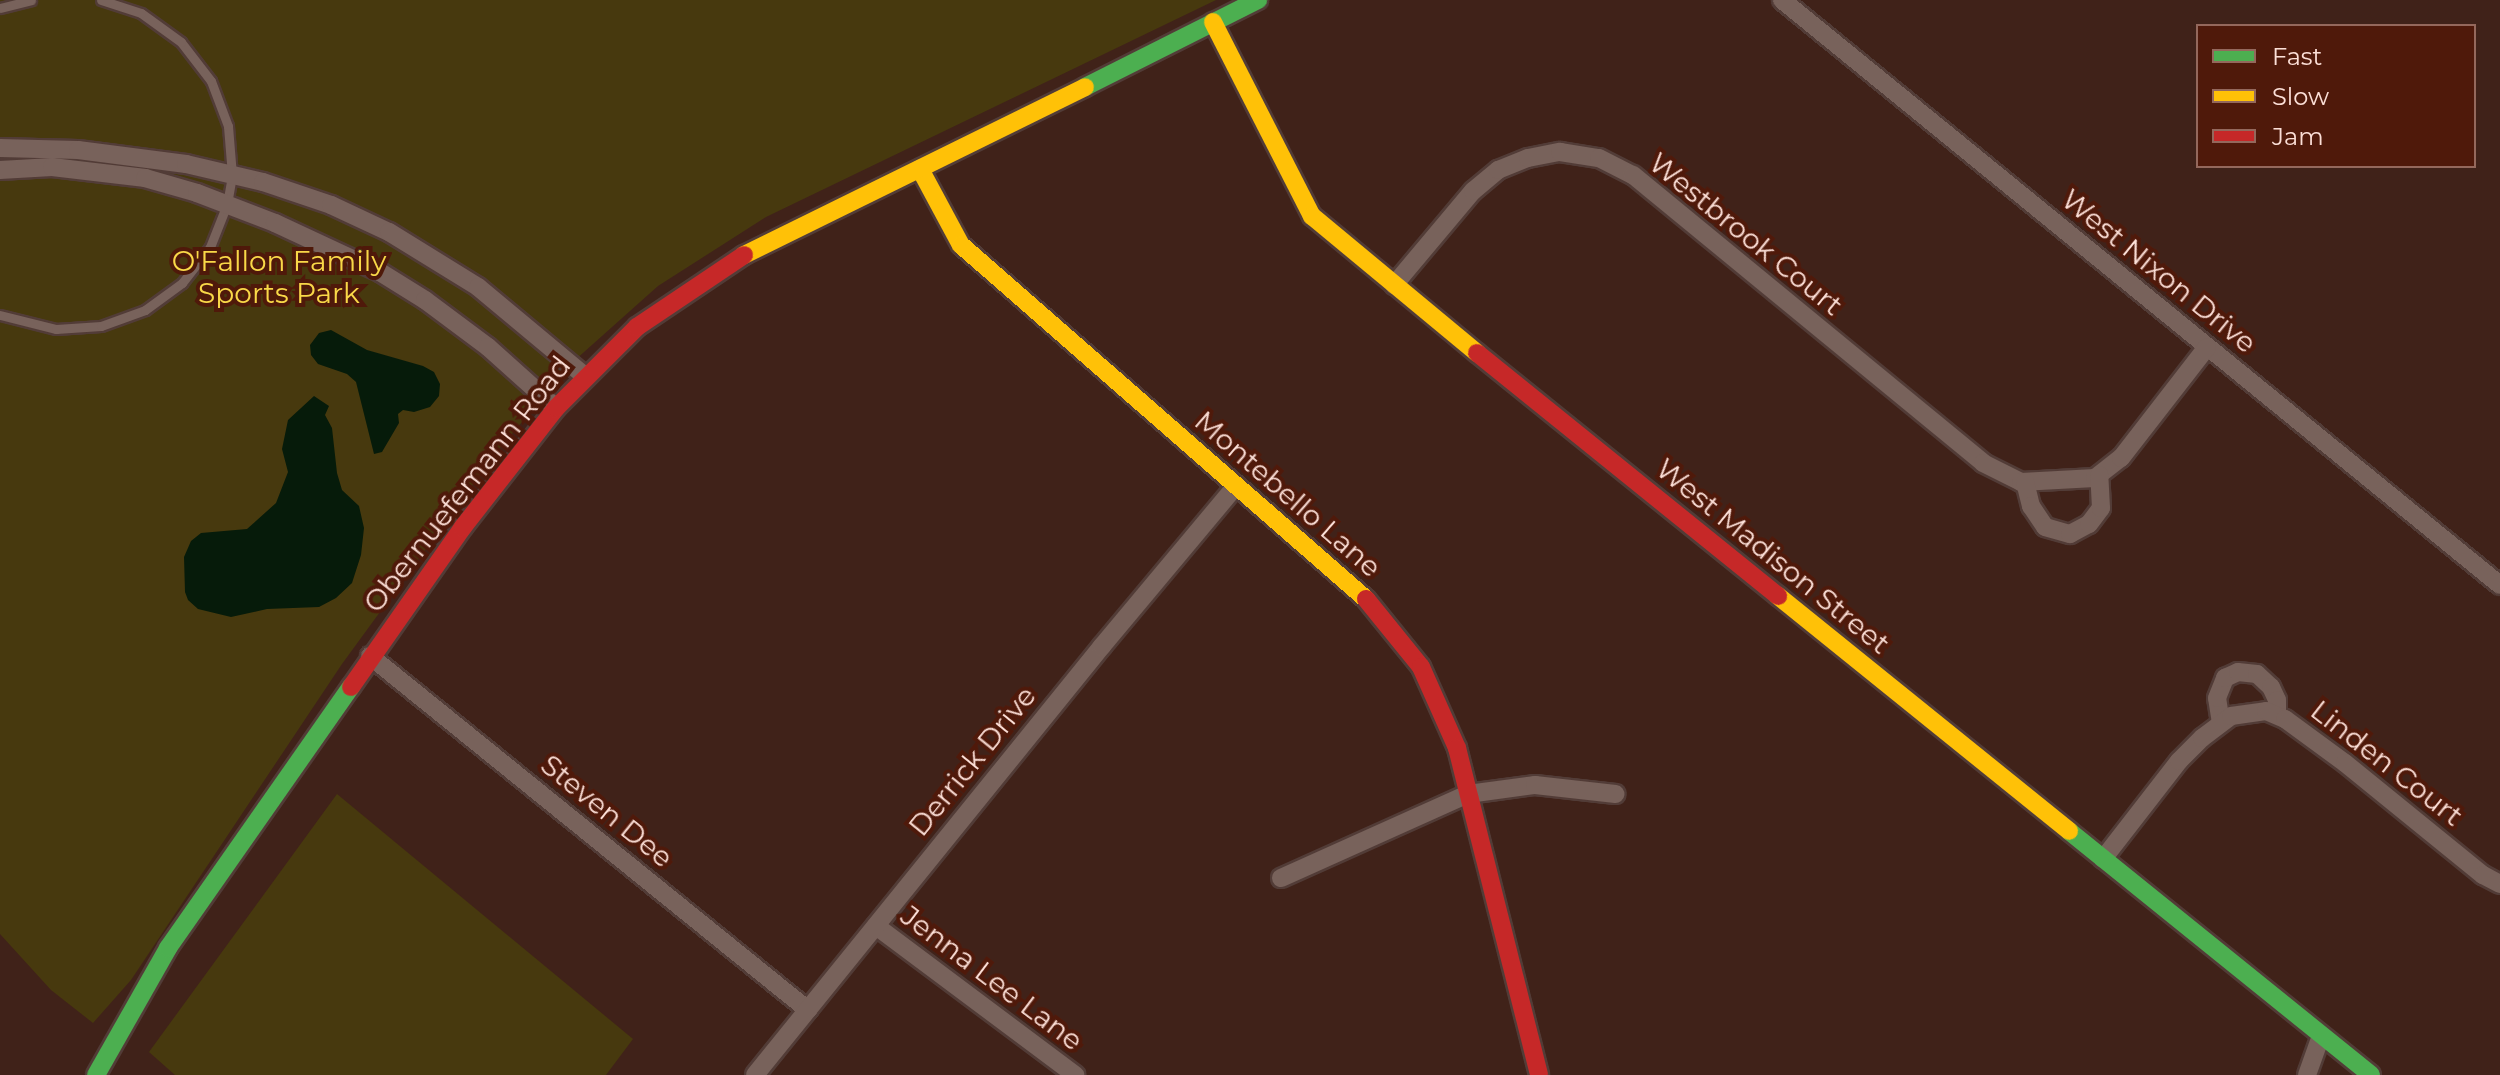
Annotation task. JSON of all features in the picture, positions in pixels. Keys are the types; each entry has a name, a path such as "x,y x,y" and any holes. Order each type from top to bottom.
{"street":[{"name":"Obernuefemann Road","path":"95,1074 168,948 463,527 556,408 637,327 752,249 1258,0"},
{"name":"West Nixon Drive","path":"1782,0 2500,585"},
{"name":"West Madison Street","path":"1213,22 1312,216 2371,1075"},
{"path":"0,148 131,155 232,175 331,205 389,232 478,287 585,376"},
{"name":"Westbrook Court","path":"1394,285 1473,191 1498,170 1528,158 1560,152 1599,158 1633,175 1983,463 2025,482 2095,478 2099,475"},
{"path":"0,170 52,167 145,178 227,204 322,243 380,272 488,347 556,408"},
{"name":"Montebello Lane","path":"920,169 961,245 1357,588 1421,667 1457,748 1539,1075"},
{"path":"2025,482 2031,506 2045,527 2070,534 2089,524 2101,508 2099,475 2121,458 2207,347"},
{"name":"Derrick Drive","path":"755,1075 1236,486"},
{"name":"Steven Dee","path":"370,656 808,1010"},
{"name":"Linden Court","path":"2221,723 2217,698 2225,678 2238,672 2257,674 2271,687 2277,700 2277,715"},
{"name":"Linden Court","path":"2103,859 2179,761 2221,723 2231,716 2249,711 2277,715 2345,763 2483,875 2500,884"},
{"path":"1281,878 1468,794 1535,785 1615,794"},
{"name":"Jenna Lee Lane","path":"876,926 1070,1073"},
{"path":"2307,1075 2321,1036"}],"lane":[{"path":"0,8 31,0"},
{"path":"0,315 56,329 101,326 145,310 182,283 210,247 227,204 232,175 228,126 211,81 181,42 141,13 101,0"}],"green space":[{"name":"O'Fallon Family Sports Park","path":"0,0 1216,0 766,217 658,286 574,361 499,449 342,664 131,980 93,1023 51,990 0,934"},
{"path":"337,794 633,1039 606,1075 175,1075 149,1052"}],"shaded area":[{"path":"331,330 367,350 423,366 434,372 440,384 439,396 430,407 414,412 403,410 398,414 399,423 382,452 374,454 356,382 347,374 318,364 311,355 310,345 319,333"},
{"path":"314,396 329,406 325,415 332,428 337,473 342,490 359,506 364,528 361,555 352,583 336,598 319,607 267,609 231,617 198,609 188,600 185,592 184,557 191,541 201,533 247,529 276,503 288,472 282,449 288,420"}],"traffic: fast":[{"path":"1085,87 1258,0"},
{"path":"96,1075 168,948 351,687"},
{"path":"2069,831 2371,1075"}],"traffic: slow":[{"path":"1213,22 1312,216 1477,353"},
{"path":"744,255 1085,87"},
{"path":"920,169 961,245 1366,599"},
{"path":"1778,596 2069,831"}],"traffic: jam":[{"path":"351,687 463,527 556,408 637,327 744,255"},
{"path":"1477,353 1778,596"},
{"path":"1366,599 1421,667 1457,748 1539,1075"}]}
